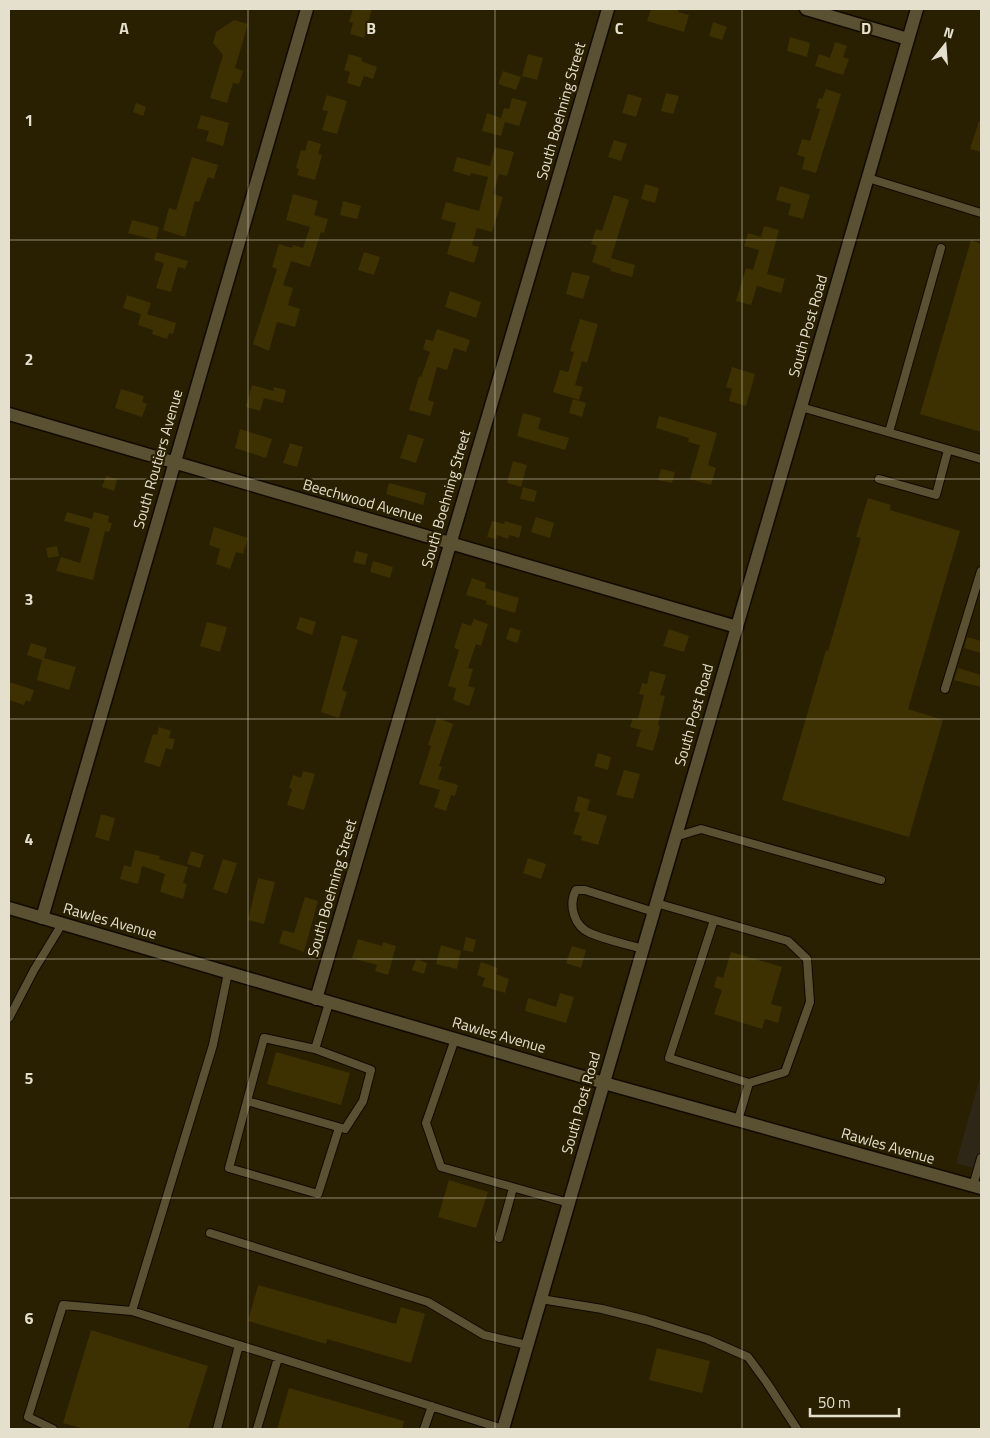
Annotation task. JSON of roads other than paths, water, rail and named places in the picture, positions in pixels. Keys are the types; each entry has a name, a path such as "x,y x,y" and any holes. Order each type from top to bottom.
{"street":[{"name":"South Routiers Avenue","path":"42,918 307,9"},
{"name":"South Boehning Street","path":"316,999 608,9"},
{"path":"806,9 908,39"},
{"name":"South Post Road","path":"503,1429 917,9"},
{"name":"Beechwood Avenue","path":"9,414 737,627"},
{"name":"Rawles Avenue","path":"9,908 604,1083 977,1187"}],"lane":[{"path":"868,178 981,213"},
{"path":"889,432 941,248"},
{"path":"801,406 981,459"},
{"path":"879,479 936,495 948,450"},
{"path":"945,688 981,571"},
{"path":"675,838 701,829 881,880"},
{"path":"643,949 588,933 575,920 572,897 576,890 585,890 714,920 788,942 807,959 810,1002 785,1072 749,1083 670,1058 714,920"},
{"path":"9,1018 34,970 62,924"},
{"path":"132,1311 213,1045 228,973"},
{"path":"315,1050 329,1002"},
{"path":"247,1101 339,1128 345,1130 362,1101 371,1070 315,1050 264,1038 247,1101 229,1168 318,1194 339,1128"},
{"path":"455,1039 426,1123 441,1167 569,1203"},
{"path":"738,1120 749,1083"},
{"path":"977,1187 981,1158"},
{"path":"499,1238 513,1188"},
{"path":"210,1233 428,1302 484,1335 527,1345"},
{"path":"541,1298 602,1309 646,1320 707,1339 748,1357 797,1429"},
{"path":"53,1429 28,1417 63,1305 132,1311 503,1429"},
{"path":"217,1429 239,1346"},
{"path":"257,1429 278,1358"},
{"path":"424,1429 432,1406"}]}
